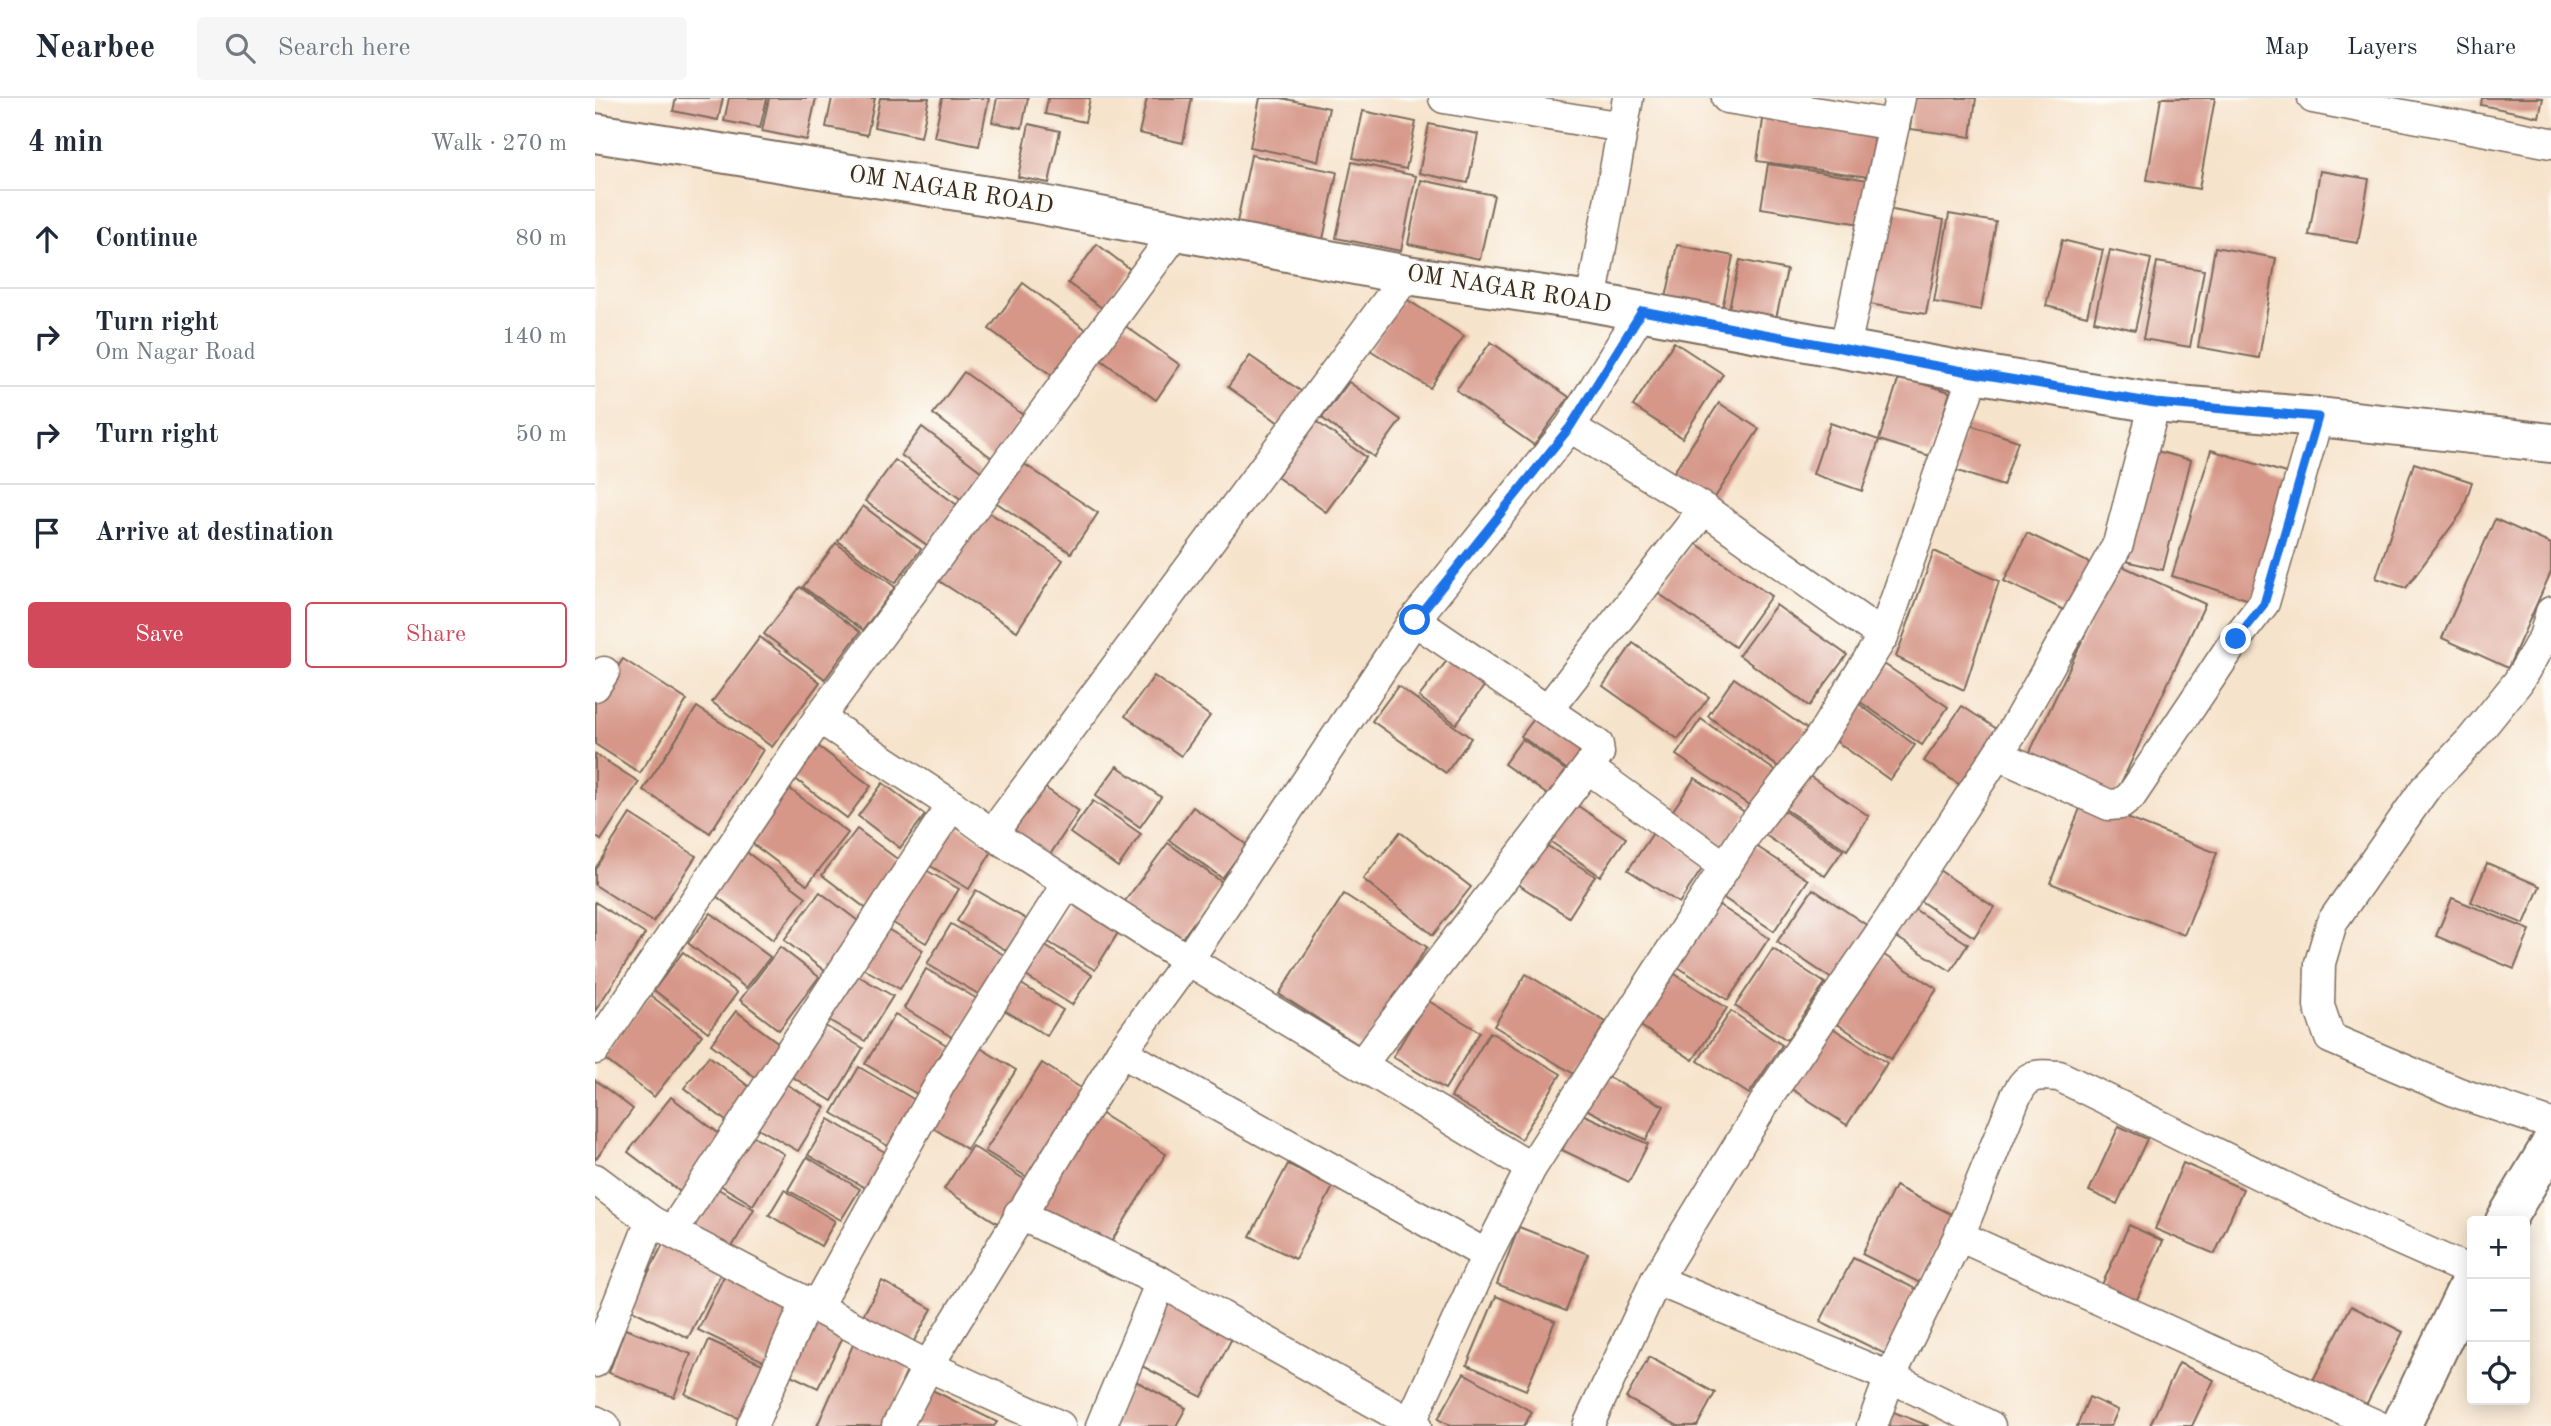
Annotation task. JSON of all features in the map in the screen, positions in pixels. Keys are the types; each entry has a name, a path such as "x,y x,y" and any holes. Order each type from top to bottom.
{"street":[{"path":"1444,98 1623,127"},
{"path":"1591,302 1628,98"},
{"path":"1727,98 1897,112 1845,347"},
{"path":"2312,98 2551,143"},
{"name":"OM NAGAR ROAD","path":"595,133 1032,203 1407,275 1591,302 1974,373 2155,403 2318,417 2551,443"},
{"path":"595,1049 819,718 1177,231"},
{"path":"992,835 1407,275"},
{"path":"897,1426 928,1366 1019,1214 1121,1052 1188,960 1415,620 1570,427 1642,311"},
{"path":"1019,1214 1161,1282 1412,1425 1487,1255 1531,1168 1747,833 1818,741 1883,636 1974,373"},
{"path":"1588,1426 1656,1280 1770,1094 1998,755 2118,544 2155,403"},
{"path":"1998,755 2109,806 2121,804 2131,796 2236,639 2264,604 2318,417"},
{"path":"1570,427 1704,509 1883,636"},
{"path":"1548,709 1704,509"},
{"path":"2551,612 2544,637 2518,682 2472,739 2424,790 2332,922 2320,962 2319,1006 2330,1038 2459,1093 2551,1124"},
{"path":"1361,1065 1599,754 1598,745 1415,620"},
{"path":"819,718 1067,884 1531,1168"},
{"path":"1588,768 1725,867"},
{"path":"595,1362 661,1226 952,805"},
{"path":"752,1426 812,1304 940,1084 1067,884"},
{"path":"1121,1052 1487,1255"},
{"path":"1872,1426 1890,1377 1959,1236 2023,1083 2029,1077 2059,1076 2319,1204 2467,1270"},
{"path":"2508,1216 2551,1144"},
{"path":"595,1179 661,1226 928,1366 1060,1426"},
{"path":"1959,1236 2378,1426"},
{"path":"1656,1280 1890,1377 1990,1426"},
{"path":"1101,1426 1161,1282"},
{"path":"2401,1426 2467,1289"},
{"path":"595,1422 605,1426"}],"building":[{"path":"676,98 723,98 718,120 673,111"},
{"path":"729,98 767,98 760,128 724,121"},
{"path":"769,98 816,98 807,140 762,131"},
{"path":"832,98 875,98 867,135 826,127"},
{"path":"880,98 929,98 921,137 874,127"},
{"path":"942,98 989,98 979,146 934,137"},
{"path":"997,98 1028,98 1022,128 992,122"},
{"path":"1048,98 1090,98 1085,122 1045,114"},
{"path":"1147,98 1192,98 1183,143 1139,133"},
{"path":"1260,98 1281,98 1329,108 1318,161 1250,147"},
{"path":"1914,98 1976,98 1971,137 1910,129"},
{"path":"2161,98 2215,98 2199,189 2147,180"},
{"path":"2482,98 2543,98 2539,117 2481,105"},
{"path":"1363,111 1416,122 1406,169 1353,158"},
{"path":"1764,113 1876,129 1869,177 1757,161"},
{"path":"1029,124 1060,131 1049,183 1018,177"},
{"path":"1429,124 1478,134 1468,183 1419,173"},
{"path":"1251,155 1337,172 1322,244 1236,227"},
{"path":"1352,162 1416,176 1401,251 1336,238"},
{"path":"1768,164 1868,180 1861,224 1761,208"},
{"path":"2320,171 2369,179 2358,243 2309,235"},
{"path":"1421,180 1494,195 1480,259 1408,244"},
{"path":"1888,209 1944,220 1926,314 1869,304"},
{"path":"1949,214 1996,222 1981,310 1934,302"},
{"path":"2062,240 2103,250 2087,316 2046,306"},
{"path":"1097,244 1131,270 1102,308 1068,283"},
{"path":"1677,245 1733,256 1722,309 1666,298"},
{"path":"2215,247 2276,258 2259,358 2198,347"},
{"path":"2110,250 2151,259 2135,330 2094,321"},
{"path":"1740,260 1787,270 1776,318 1729,308"},
{"path":"2157,262 2204,270 2190,347 2143,339"},
{"path":"1023,283 1088,331 1054,377 989,329"},
{"path":"1403,297 1464,336 1430,388 1370,350"},
{"path":"1124,325 1180,365 1156,400 1100,359"},
{"path":"1491,342 1569,397 1534,445 1456,390"},
{"path":"1674,342 1723,374 1682,438 1633,406"},
{"path":"1250,356 1305,394 1282,425 1228,387"},
{"path":"964,372 1023,415 992,458 933,414"},
{"path":"1899,377 1950,392 1930,456 1879,440"},
{"path":"1349,382 1401,420 1374,457 1322,418"},
{"path":"1719,403 1759,429 1712,502 1672,475"},
{"path":"1317,422 1366,457 1326,512 1277,477"},
{"path":"1830,423 1879,440 1862,491 1813,474"},
{"path":"1967,424 2018,441 2003,486 1952,469"},
{"path":"922,427 982,472 962,500 901,455"},
{"path":"2145,448 2191,460 2163,570 2117,559"},
{"path":"2211,450 2292,475 2253,601 2172,576"},
{"path":"895,460 957,505 927,545 865,501"},
{"path":"1018,460 1098,513 1071,553 991,499"},
{"path":"2414,463 2472,482 2462,512 2406,588 2376,578"},
{"path":"863,506 921,549 895,583 838,541"},
{"path":"982,508 1063,560 1017,631 936,579"},
{"path":"2495,519 2551,544 2551,572 2508,668 2442,638"},
{"path":"2027,533 2098,567 2074,615 2004,581"},
{"path":"1694,542 1771,596 1735,647 1658,593"},
{"path":"836,543 895,587 863,630 803,587"},
{"path":"1934,551 1999,581 1964,690 1896,657"},
{"path":"2118,564 2205,604 2115,796 2028,756"},
{"path":"800,587 860,632 825,679 764,634"},
{"path":"1776,605 1847,655 1809,706 1739,655"},
{"path":"760,637 820,682 772,747 712,702"},
{"path":"1633,643 1709,697 1678,739 1603,686"},
{"path":"1452,654 1488,681 1456,724 1419,697"},
{"path":"623,659 687,700 640,773 595,744 595,702"},
{"path":"1884,664 1948,707 1922,745 1859,701"},
{"path":"1154,676 1210,716 1181,756 1125,716"},
{"path":"1734,678 1807,729 1780,768 1708,716"},
{"path":"1398,686 1471,738 1446,773 1372,721"},
{"path":"1859,704 1915,745 1890,780 1833,739"},
{"path":"1962,706 2003,733 1966,789 1924,761"},
{"path":"697,707 763,750 710,833 643,790"},
{"path":"1541,710 1587,744 1568,770 1521,736"},
{"path":"1701,719 1780,774 1755,809 1676,755"},
{"path":"1522,739 1572,775 1555,800 1504,764"},
{"path":"814,743 871,786 847,818 789,774"},
{"path":"595,754 639,782 601,840 595,836"},
{"path":"1117,766 1161,797 1140,827 1095,796"},
{"path":"1805,773 1869,816 1847,850 1782,807"},
{"path":"1695,778 1746,813 1718,853 1667,819"},
{"path":"883,783 925,815 900,848 858,816"},
{"path":"786,786 848,833 807,885 745,838"},
{"path":"1044,787 1079,811 1047,859 1012,834"},
{"path":"1093,801 1141,834 1118,867 1070,833"},
{"path":"2083,801 2217,853 2184,935 2050,883"},
{"path":"1572,802 1626,838 1600,876 1547,839"},
{"path":"1193,807 1247,845 1222,878 1169,840"},
{"path":"1781,809 1843,850 1825,876 1764,834"},
{"path":"630,814 696,856 653,922 595,885 595,869"},
{"path":"946,820 994,848 969,889 922,861"},
{"path":"857,829 908,867 872,913 822,875"},
{"path":"1655,830 1706,863 1679,903 1628,870"},
{"path":"1400,832 1471,887 1433,935 1363,879"},
{"path":"1168,843 1223,883 1177,945 1122,905"},
{"path":"1543,843 1595,876 1569,917 1516,883"},
{"path":"1753,844 1808,880 1774,931 1719,895"},
{"path":"744,850 806,897 773,940 711,892"},
{"path":"2487,863 2540,886 2524,924 2471,902"},
{"path":"917,865 959,889 926,943 885,918"},
{"path":"1939,870 1994,907 1974,937 1919,900"},
{"path":"1813,889 1871,928 1835,981 1777,942"},
{"path":"976,890 1033,923 1014,955 957,921"},
{"path":"820,892 862,924 825,971 784,940"},
{"path":"1344,894 1427,947 1362,1047 1279,994"},
{"path":"2452,898 2530,930 2514,969 2436,936"},
{"path":"1071,900 1119,931 1095,970 1045,940"},
{"path":"595,902 645,934 595,1011"},
{"path":"1716,903 1769,938 1728,1000 1675,965"},
{"path":"1911,907 1968,944 1951,971 1893,935"},
{"path":"711,913 770,957 746,988 688,943"},
{"path":"879,924 923,950 900,989 855,964"},
{"path":"951,924 1011,959 987,999 927,964"},
{"path":"1037,941 1092,975 1072,1005 1018,971"},
{"path":"780,947 819,977 779,1030 740,1000"},
{"path":"1873,948 1937,989 1891,1059 1828,1018"},
{"path":"1773,949 1825,983 1787,1040 1735,1006"},
{"path":"683,952 737,993 708,1032 654,990"},
{"path":"926,969 979,1000 955,1039 904,1008"},
{"path":"1667,969 1727,1008 1693,1060 1633,1021"},
{"path":"848,970 893,996 865,1041 820,1015"},
{"path":"1526,974 1606,1022 1574,1074 1494,1026"},
{"path":"1018,982 1063,1010 1047,1036 1001,1008"},
{"path":"650,995 702,1035 654,1097 602,1057"},
{"path":"1427,1000 1480,1032 1445,1089 1393,1057"},
{"path":"736,1011 784,1047 759,1080 711,1044"},
{"path":"1731,1011 1782,1045 1749,1094 1698,1061"},
{"path":"895,1014 953,1049 924,1098 865,1064"},
{"path":"815,1020 863,1048 832,1101 784,1072"},
{"path":"1831,1027 1887,1063 1847,1125 1790,1088"},
{"path":"1490,1032 1561,1074 1521,1139 1451,1097"},
{"path":"974,1044 1016,1070 967,1149 925,1123"},
{"path":"709,1056 756,1092 731,1125 684,1088"},
{"path":"1042,1063 1087,1092 1030,1179 985,1151"},
{"path":"859,1067 915,1100 888,1146 832,1113"},
{"path":"1598,1072 1664,1106 1646,1140 1580,1106"},
{"path":"595,1080 633,1109 595,1160"},
{"path":"779,1080 825,1107 798,1151 753,1125"},
{"path":"671,1097 726,1139 683,1194 628,1152"},
{"path":"1095,1110 1166,1154 1106,1250 1036,1207"},
{"path":"1580,1113 1648,1144 1629,1182 1562,1150"},
{"path":"829,1119 888,1154 867,1189 808,1155"},
{"path":"2119,1126 2147,1139 2117,1204 2089,1191"},
{"path":"742,1129 784,1154 753,1205 712,1180"},
{"path":"972,1146 1027,1181 999,1224 944,1189"},
{"path":"807,1157 860,1189 841,1220 788,1190"},
{"path":"2183,1163 2243,1189 2215,1254 2155,1229"},
{"path":"1288,1164 1333,1187 1295,1259 1250,1236"},
{"path":"709,1184 754,1209 729,1252 684,1225"},
{"path":"1895,1186 1953,1215 1920,1283 1862,1254"},
{"path":"784,1190 835,1221 821,1246 769,1215"},
{"path":"2129,1225 2163,1241 2135,1304 2100,1289"},
{"path":"1519,1227 1588,1254 1566,1311 1497,1284"},
{"path":"666,1238 724,1267 688,1338 630,1309"},
{"path":"1853,1258 1918,1290 1885,1354 1820,1322"},
{"path":"726,1272 800,1307 772,1365 698,1330"},
{"path":"882,1281 932,1309 910,1348 860,1321"},
{"path":"1496,1296 1555,1321 1526,1390 1467,1365"},
{"path":"1166,1302 1233,1336 1202,1397 1134,1362"},
{"path":"2351,1306 2403,1332 2362,1413 2310,1386"},
{"path":"803,1316 844,1335 818,1388 778,1369"},
{"path":"625,1329 691,1354 674,1397 609,1373"},
{"path":"856,1338 911,1362 883,1426 817,1426"},
{"path":"709,1340 769,1367 744,1421 685,1394"},
{"path":"1649,1357 1715,1393 1697,1426 1678,1426 1626,1398"},
{"path":"2179,1363 2214,1380 2192,1426 2152,1426 2150,1425"},
{"path":"1464,1373 1532,1412 1524,1426 1450,1426 1438,1419"},
{"path":"1134,1380 1186,1408 1176,1426 1110,1426"},
{"path":"924,1386 997,1422 994,1426 904,1426"},
{"path":"2089,1397 2118,1410 2111,1426 2077,1426"},
{"path":"1886,1409 1929,1426 1879,1426"}],"route":[{"path":"1415,620 1570,427 1642,311 1974,373 2155,403 2318,417 2264,604 2236,639"}]}
